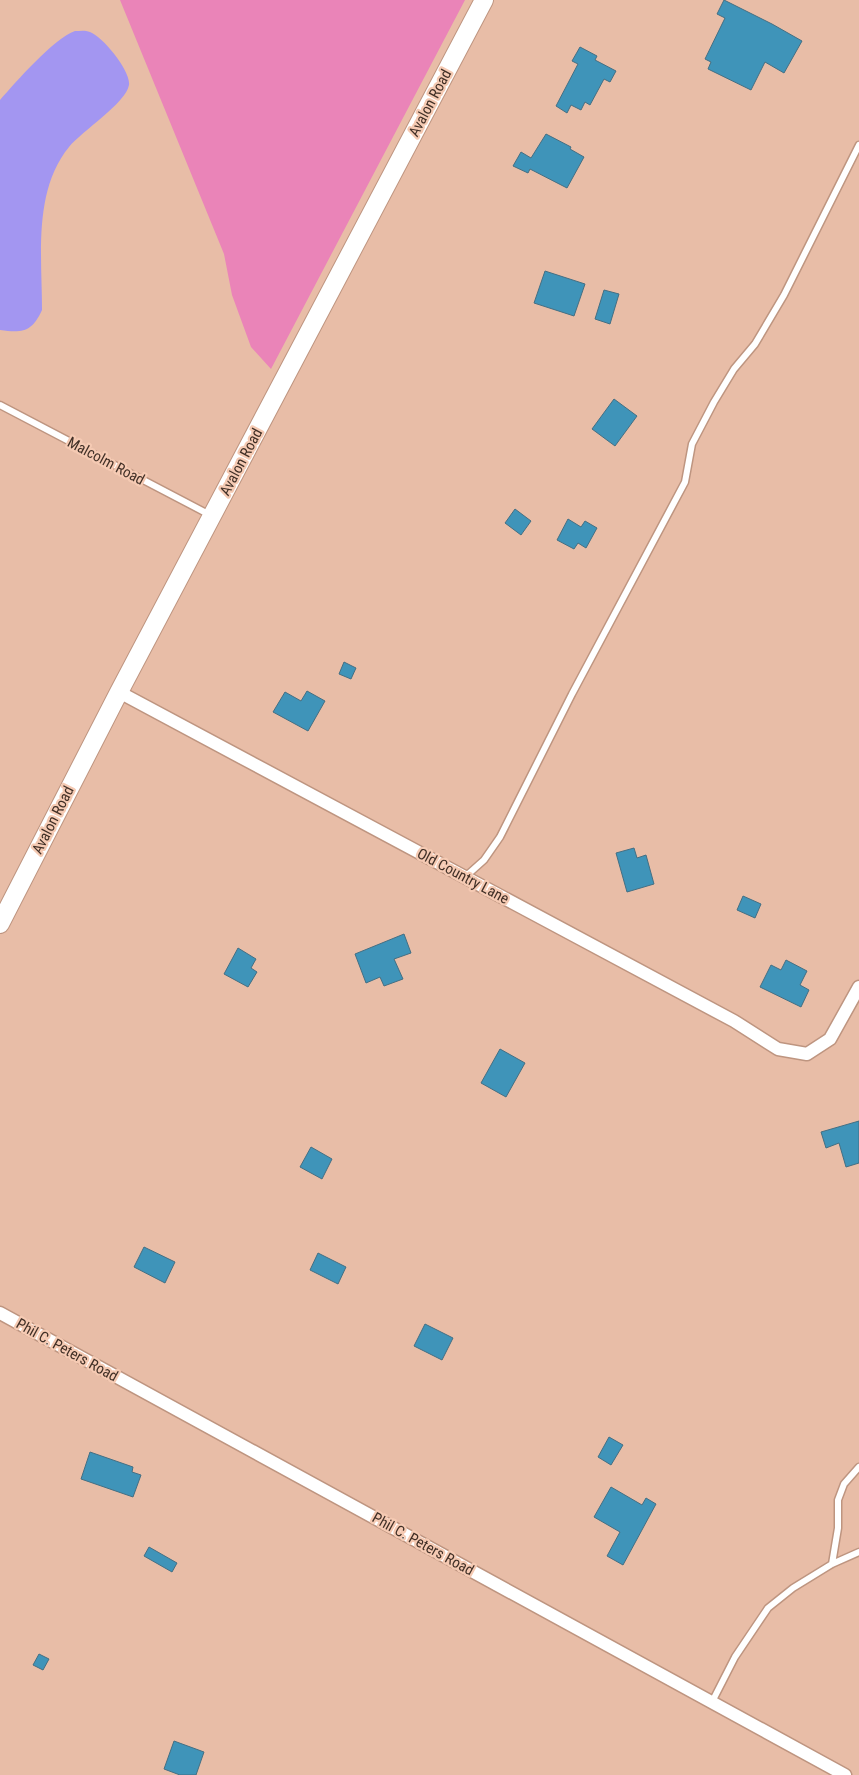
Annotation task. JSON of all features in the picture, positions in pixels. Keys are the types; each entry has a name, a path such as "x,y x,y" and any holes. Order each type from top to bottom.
{"main road":[{"name":"Avalon Road","path":"0,924 119,692 484,0"}],"street":[{"name":"Old Country Lane","path":"119,692 734,1021 778,1049 807,1054 830,1039 859,987"},
{"name":"Phil C. Peters Road","path":"0,1313 845,1775"}],"lane":[{"path":"464,877 484,860 500,837 572,694 685,482 692,444 705,418 734,369 755,344 784,295 859,144"},
{"name":"Malcolm Road","path":"0,405 212,516"},
{"path":"832,1564 838,1528 838,1500 844,1484 859,1467"},
{"path":"712,1702 735,1657 768,1608 793,1588 832,1564 859,1552"}],"shaded area":[{"path":"120,0 465,0 271,369 251,347 232,295 224,254"},
{"path":"75,31 90,32 109,47 126,72 129,85 120,100 69,147 58,164 50,184 42,225 42,310 34,323 26,329 21,331 0,330 0,100 46,51 66,35"}],"building":[{"path":"724,0 802,41 784,73 765,62 751,90 708,69 711,62 705,59 725,18 717,14"},
{"path":"580,47 597,56 595,60 616,71 610,82 604,79 590,105 585,102 581,110 571,105 567,113 556,106 578,64 572,61"},
{"path":"546,134 571,147 570,149 584,157 567,188 530,169 528,173 513,166 521,152 531,158"},
{"path":"545,271 585,284 574,316 534,303"},
{"path":"604,290 619,294 610,324 595,319"},
{"path":"614,399 637,416 615,446 592,429"},
{"path":"515,509 531,521 521,535 505,523"},
{"path":"568,519 581,527 585,521 597,528 586,548 578,543 574,549 557,540"},
{"path":"344,662 356,668 351,679 339,674"},
{"path":"307,691 325,701 308,731 273,712 285,692 301,701"},
{"path":"634,848 637,858 646,855 654,884 627,892 616,853"},
{"path":"743,896 761,904 755,918 737,910"},
{"path":"404,934 411,953 394,959 403,979 384,986 380,977 366,983 355,954"},
{"path":"238,948 256,959 251,968 257,972 248,987 224,974"},
{"path":"786,960 807,971 800,985 809,990 801,1007 760,987 771,965 781,970"},
{"path":"500,1049 525,1063 506,1097 481,1083"},
{"path":"859,1121 859,1163 846,1167 839,1143 826,1148 821,1132"},
{"path":"311,1147 332,1159 322,1179 300,1167"},
{"path":"144,1247 175,1262 165,1283 134,1267"},
{"path":"318,1253 346,1267 338,1284 310,1270"},
{"path":"425,1324 453,1338 442,1360 414,1346"},
{"path":"609,1437 623,1445 611,1465 598,1457"},
{"path":"90,1452 133,1467 132,1472 141,1475 133,1497 81,1479"},
{"path":"611,1487 642,1505 646,1498 656,1504 623,1565 607,1556 620,1532 594,1517"},
{"path":"149,1547 177,1563 172,1572 144,1556"},
{"path":"39,1654 49,1659 43,1670 33,1665"},
{"path":"174,1741 204,1752 196,1775 180,1775 164,1769"}]}
